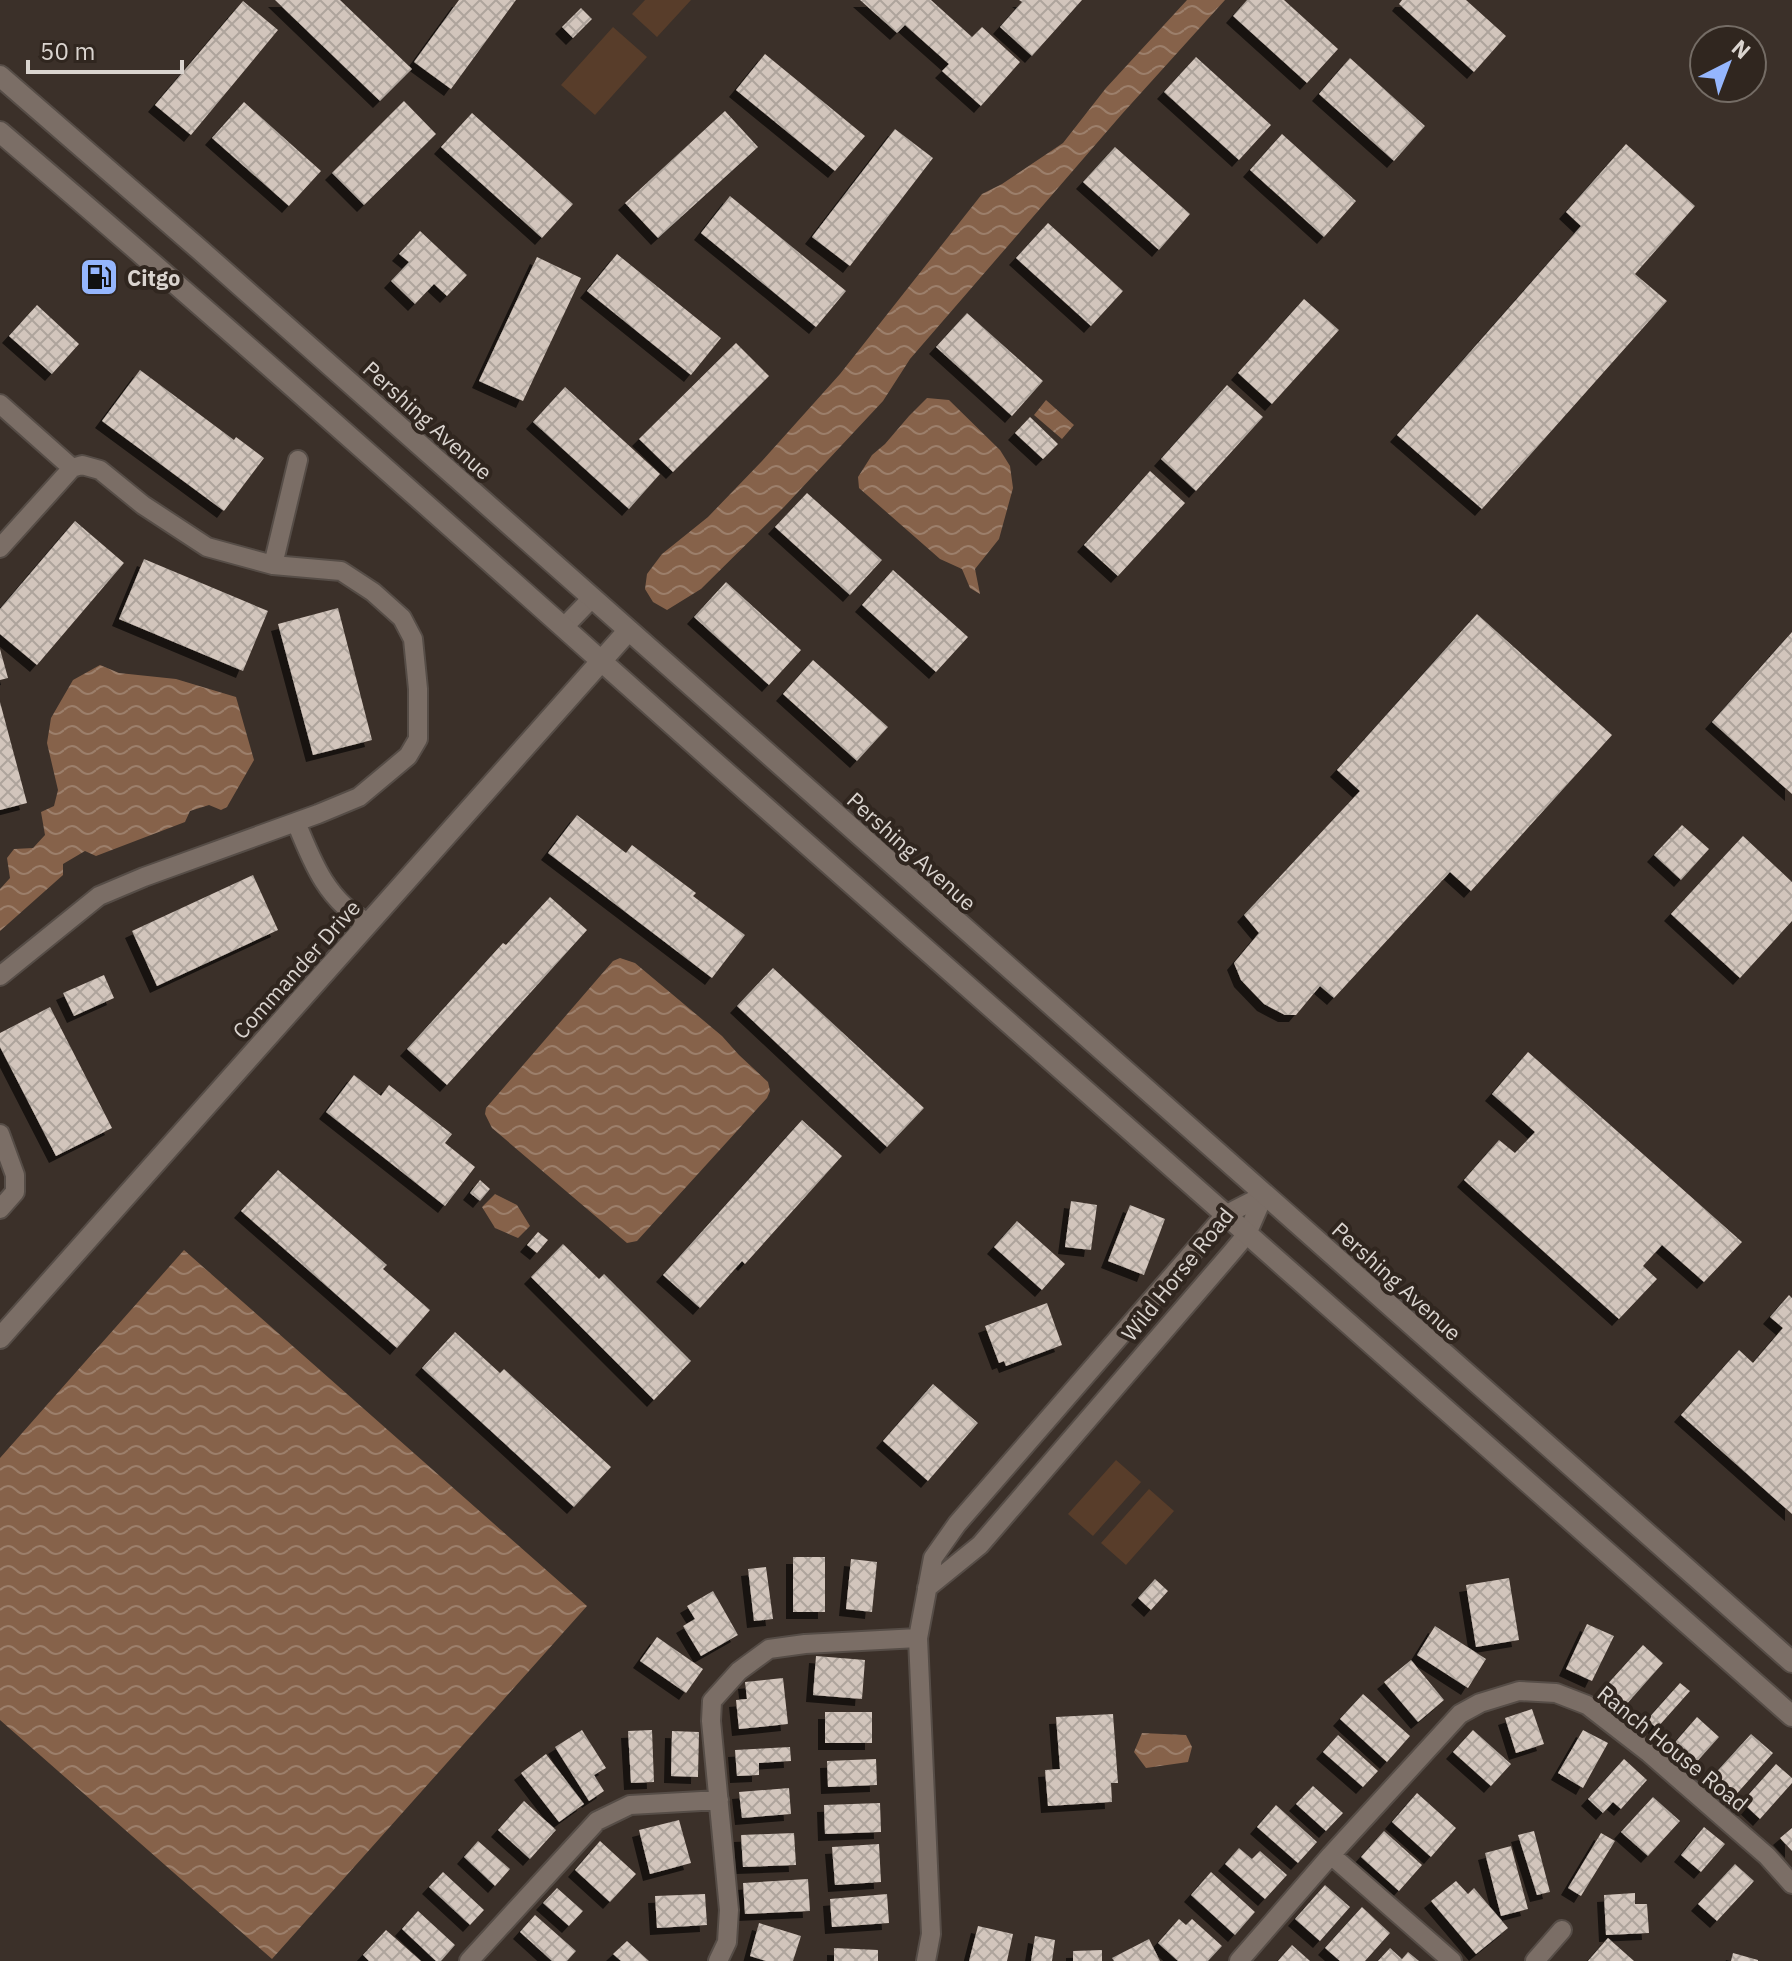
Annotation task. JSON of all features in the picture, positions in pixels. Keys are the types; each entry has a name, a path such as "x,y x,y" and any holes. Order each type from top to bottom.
{"street":[{"name":"Pershing Avenue","path":"0,76 211,259 1792,1662"},
{"path":"0,132 360,444 1792,1716"},
{"path":"0,404 72,468"},
{"path":"273,565 298,460"},
{"path":"0,548 72,468 82,465 100,470 152,512 207,547 273,565 341,571 373,592 402,618 413,639 418,689 418,739 408,756 359,797 99,896 0,976"},
{"path":"564,627 592,598"},
{"name":"Commander Drive","path":"0,1338 628,631"},
{"path":"296,822 311,860 328,888 352,915 369,923"},
{"path":"0,1134 15,1175 15,1192 0,1209"},
{"name":"Wild Horse Road","path":"926,1961 931,1934 918,1638 933,1558 957,1524 1225,1215 1264,1195"},
{"name":"Wild Horse Road","path":"927,1588 980,1545 1247,1234 1264,1195"},
{"path":"718,1961 727,1942 729,1910 711,1721 712,1701 739,1671 769,1649 918,1638"},
{"name":"Ranch House Road","path":"1239,1961 1460,1714 1480,1703 1519,1691 1556,1693 1587,1705 1649,1753 1767,1856 1792,1884"},
{"path":"469,1961 597,1821 630,1805 719,1800"},
{"path":"1331,1855 1452,1961"},
{"path":"1535,1961 1562,1930"}],"shaded area":[{"path":"645,0 691,0 657,37 632,14"},
{"path":"613,27 647,57 595,115 561,85"},
{"path":"1116,1460 1141,1482 1093,1536 1068,1514"},
{"path":"1149,1489 1174,1511 1126,1565 1101,1543"}],"water":[{"path":"1187,0 1225,0 910,359 883,401 784,507 701,589 667,610 653,602 645,589 647,574 662,554 708,517 840,374 982,194 1063,143 1106,88"},
{"path":"927,398 949,400 1000,450 1010,466 1013,488 999,539 975,569 980,594 970,588 962,569 940,559 859,488 858,477 872,455"},
{"path":"1046,400 1074,425 1062,439 1034,415"},
{"path":"100,665 119,673 176,679 236,697 254,760 227,807 221,810 209,805 190,811 185,822 96,856 85,851 63,864 63,875 0,931 0,889 10,878 7,858 14,849 33,848 45,835 41,812 54,806 58,790 47,743 51,718 73,680"},
{"path":"620,958 635,963 722,1036 768,1082 770,1091 637,1241 627,1243 492,1128 485,1114 486,1108 613,961"},
{"path":"495,1194 517,1205 530,1226 518,1238 495,1228 482,1207"},
{"path":"184,1250 587,1606 272,1959 0,1720 0,1458"},
{"path":"1142,1733 1186,1735 1192,1747 1188,1762 1146,1768 1134,1752"}],"building":[{"path":"275,0 340,0 412,69 380,101"},
{"path":"459,0 516,0 451,89 414,62"},
{"path":"860,0 931,0 972,37 982,27 1020,62 981,106 942,71 949,64 905,25 897,33"},
{"path":"1019,0 1082,0 1032,56 1000,27 1022,2"},
{"path":"1247,0 1284,0 1338,49 1307,83 1233,16"},
{"path":"1402,0 1466,0 1506,36 1474,72 1399,4"},
{"path":"243,1 278,30 191,135 155,105"},
{"path":"581,8 592,19 573,38 562,27"},
{"path":"765,54 865,136 835,171 736,90"},
{"path":"1196,57 1271,125 1239,160 1164,92"},
{"path":"1350,58 1425,126 1394,161 1319,94"},
{"path":"404,101 436,134 364,205 332,173"},
{"path":"244,102 321,171 289,206 212,138"},
{"path":"725,111 758,147 658,238 625,203"},
{"path":"472,113 573,204 542,238 441,147"},
{"path":"895,129 933,158 850,266 812,237"},
{"path":"1282,134 1356,201 1324,237 1250,170"},
{"path":"1626,144 1695,206 1635,274 1667,301 1482,509 1397,435 1581,226 1566,212"},
{"path":"1115,147 1190,214 1159,250 1083,182"},
{"path":"730,196 846,291 816,327 701,233"},
{"path":"1048,223 1123,291 1091,326 1016,258"},
{"path":"420,231 467,275 447,296 434,284 415,304 391,281 409,262 399,254"},
{"path":"617,254 721,338 691,375 587,291"},
{"path":"537,257 581,278 523,401 479,381"},
{"path":"1304,299 1339,330 1272,404 1238,373"},
{"path":"37,305 79,344 52,374 9,336"},
{"path":"967,313 1043,381 1012,416 936,347"},
{"path":"736,343 769,376 673,472 639,439"},
{"path":"140,370 234,440 236,437 264,458 224,511 102,421"},
{"path":"1227,385 1263,417 1196,491 1161,459"},
{"path":"565,387 660,474 629,509 533,422"},
{"path":"1030,417 1058,444 1043,459 1015,433"},
{"path":"1150,471 1185,503 1118,576 1084,545"},
{"path":"807,493 882,560 850,595 775,527"},
{"path":"75,521 124,563 37,665 0,634 0,609"},
{"path":"144,559 268,611 243,671 119,619"},
{"path":"893,570 968,637 936,672 862,605"},
{"path":"726,582 801,650 769,685 694,617"},
{"path":"338,608 372,740 313,755 278,624"},
{"path":"1477,614 1612,735 1471,891 1450,872 1334,998 1320,986 1296,1015 1285,1015 1264,1004 1241,980 1234,963 1259,933 1244,915 1360,791 1337,770"},
{"path":"1792,632 1792,794 1712,722"},
{"path":"0,649 8,678 0,680"},
{"path":"813,660 888,727 857,761 783,694"},
{"path":"0,702 27,803 0,810"},
{"path":"577,815 626,853 632,845 745,935 712,978 548,853"},
{"path":"1682,825 1709,849 1681,880 1654,855"},
{"path":"1743,836 1792,882 1792,921 1740,978 1671,914"},
{"path":"253,875 278,930 157,986 132,931"},
{"path":"550,897 587,930 447,1085 407,1049 503,943 506,945"},
{"path":"773,968 924,1108 887,1147 737,1006"},
{"path":"104,975 114,998 74,1016 63,993"},
{"path":"50,1007 112,1128 56,1156 0,1047 0,1033"},
{"path":"1528,1052 1742,1242 1704,1282 1662,1245 1643,1266 1657,1279 1619,1319 1464,1180 1499,1140 1515,1153 1535,1132 1492,1094"},
{"path":"354,1075 381,1096 389,1085 452,1134 445,1143 475,1167 445,1206 326,1112"},
{"path":"802,1120 842,1156 745,1264 742,1261 700,1308 663,1275"},
{"path":"278,1170 387,1265 383,1269 430,1310 397,1348 241,1211"},
{"path":"480,1180 490,1189 480,1201 470,1193"},
{"path":"1071,1201 1097,1205 1091,1250 1065,1247"},
{"path":"1130,1205 1165,1219 1144,1275 1108,1261"},
{"path":"1017,1221 1065,1264 1042,1290 994,1247"},
{"path":"538,1232 548,1240 537,1253 527,1245"},
{"path":"563,1244 599,1279 604,1274 691,1361 654,1400 531,1277"},
{"path":"1789,1295 1792,1298 1792,1514 1681,1415 1739,1350 1753,1363 1783,1328 1770,1317"},
{"path":"1047,1303 1062,1345 1006,1366 1004,1361 999,1363 985,1326"},
{"path":"455,1332 500,1373 504,1369 611,1467 574,1507 422,1368"},
{"path":"933,1384 978,1423 928,1481 883,1441"},
{"path":"793,1557 825,1557 825,1612 793,1612"},
{"path":"851,1559 877,1562 872,1612 846,1609"},
{"path":"766,1567 773,1619 754,1621 748,1569"},
{"path":"1509,1578 1519,1640 1476,1647 1466,1585"},
{"path":"1155,1579 1168,1591 1151,1610 1138,1598"},
{"path":"713,1591 738,1635 701,1656 683,1626 695,1619 687,1606"},
{"path":"1587,1624 1614,1636 1592,1681 1566,1669"},
{"path":"1435,1626 1486,1659 1468,1688 1417,1655"},
{"path":"657,1637 703,1669 686,1693 640,1661"},
{"path":"1643,1645 1663,1663 1625,1706 1605,1687"},
{"path":"816,1656 865,1660 862,1699 813,1695"},
{"path":"1411,1660 1444,1700 1418,1722 1384,1682"},
{"path":"783,1678 788,1724 739,1729 736,1700 747,1699 745,1682"},
{"path":"1680,1683 1690,1691 1657,1728 1647,1720"},
{"path":"1363,1694 1410,1736 1387,1762 1340,1719"},
{"path":"1532,1709 1544,1744 1516,1753 1505,1718"},
{"path":"825,1712 872,1712 872,1743 825,1743"},
{"path":"1113,1714 1118,1783 1111,1783 1112,1802 1048,1806 1045,1770 1060,1769 1056,1717"},
{"path":"1697,1717 1719,1737 1693,1766 1671,1747"},
{"path":"582,1730 606,1768 594,1775 604,1791 589,1801 555,1747"},
{"path":"652,1730 654,1782 631,1783 628,1731"},
{"path":"1473,1730 1511,1764 1491,1786 1453,1752"},
{"path":"1583,1730 1608,1743 1583,1788 1558,1773"},
{"path":"672,1731 699,1732 698,1777 671,1776"},
{"path":"1751,1734 1773,1753 1733,1798 1711,1778"},
{"path":"1338,1735 1378,1771 1363,1787 1323,1752"},
{"path":"790,1747 791,1761 759,1763 759,1775 737,1776 735,1750"},
{"path":"546,1754 584,1804 559,1822 521,1773"},
{"path":"876,1759 877,1785 828,1787 827,1761"},
{"path":"1624,1759 1647,1780 1621,1809 1613,1802 1603,1813 1588,1799"},
{"path":"1776,1764 1792,1778 1792,1783 1760,1819 1742,1802"},
{"path":"1313,1786 1343,1813 1326,1831 1296,1804"},
{"path":"789,1788 791,1814 742,1818 739,1792"},
{"path":"1417,1793 1456,1828 1431,1857 1392,1822"},
{"path":"1653,1797 1680,1821 1648,1856 1621,1832"},
{"path":"524,1801 556,1830 530,1859 498,1830"},
{"path":"880,1803 881,1832 825,1834 824,1805"},
{"path":"1276,1805 1317,1842 1298,1863 1257,1827"},
{"path":"679,1820 691,1863 650,1874 639,1830"},
{"path":"1704,1827 1725,1844 1701,1872 1681,1855"},
{"path":"1792,1828 1792,1851 1780,1838"},
{"path":"1384,1831 1422,1865 1399,1891 1361,1857"},
{"path":"1534,1831 1550,1892 1537,1895 1518,1835"},
{"path":"794,1833 796,1865 743,1867 741,1835"},
{"path":"1601,1833 1615,1841 1581,1896 1568,1888"},
{"path":"478,1841 510,1869 495,1886 464,1857"},
{"path":"600,1841 636,1874 610,1902 575,1870"},
{"path":"879,1844 881,1882 835,1885 832,1847"},
{"path":"1511,1846 1528,1909 1501,1916 1485,1853"},
{"path":"1239,1848 1252,1859 1260,1851 1287,1875 1265,1899 1225,1864"},
{"path":"1735,1864 1754,1881 1717,1921 1698,1904"},
{"path":"443,1872 484,1910 470,1925 429,1887"},
{"path":"1211,1872 1255,1912 1235,1935 1191,1895"},
{"path":"808,1879 810,1911 745,1914 743,1883"},
{"path":"1456,1881 1468,1894 1474,1888 1508,1928 1476,1954 1431,1901"},
{"path":"1325,1885 1350,1907 1320,1941 1295,1919"},
{"path":"557,1888 583,1911 569,1926 543,1903"},
{"path":"1635,1893 1635,1904 1647,1904 1649,1933 1606,1935 1604,1895"},
{"path":"705,1894 707,1925 657,1928 655,1896"},
{"path":"887,1894 889,1923 832,1927 830,1899"},
{"path":"1362,1907 1390,1933 1365,1961 1340,1961 1325,1948"},
{"path":"418,1911 455,1945 441,1961 436,1961 402,1929"},
{"path":"535,1915 576,1951 567,1961 552,1961 520,1932"},
{"path":"1179,1919 1186,1925 1192,1919 1222,1946 1208,1961 1178,1961 1158,1943"},
{"path":"759,1923 801,1936 793,1961 766,1961 750,1956"},
{"path":"978,1926 1013,1934 1007,1961 969,1961"},
{"path":"386,1930 421,1961 369,1961 363,1955"},
{"path":"1035,1936 1055,1940 1052,1961 1031,1961"},
{"path":"1608,1938 1634,1961 1588,1961"},
{"path":"1149,1939 1160,1961 1114,1961 1112,1958"},
{"path":"627,1941 649,1961 621,1961 613,1954"},
{"path":"1292,1945 1310,1961 1278,1961"},
{"path":"834,1948 878,1950 878,1961 834,1961"},
{"path":"1390,1948 1402,1959 1408,1952 1419,1961 1378,1961"},
{"path":"1102,1950 1102,1961 1073,1961 1073,1951"},
{"path":"1733,1953 1758,1960 1758,1961 1731,1961"}],"place":[{"name":"Citgo","path":"99,277"}]}
